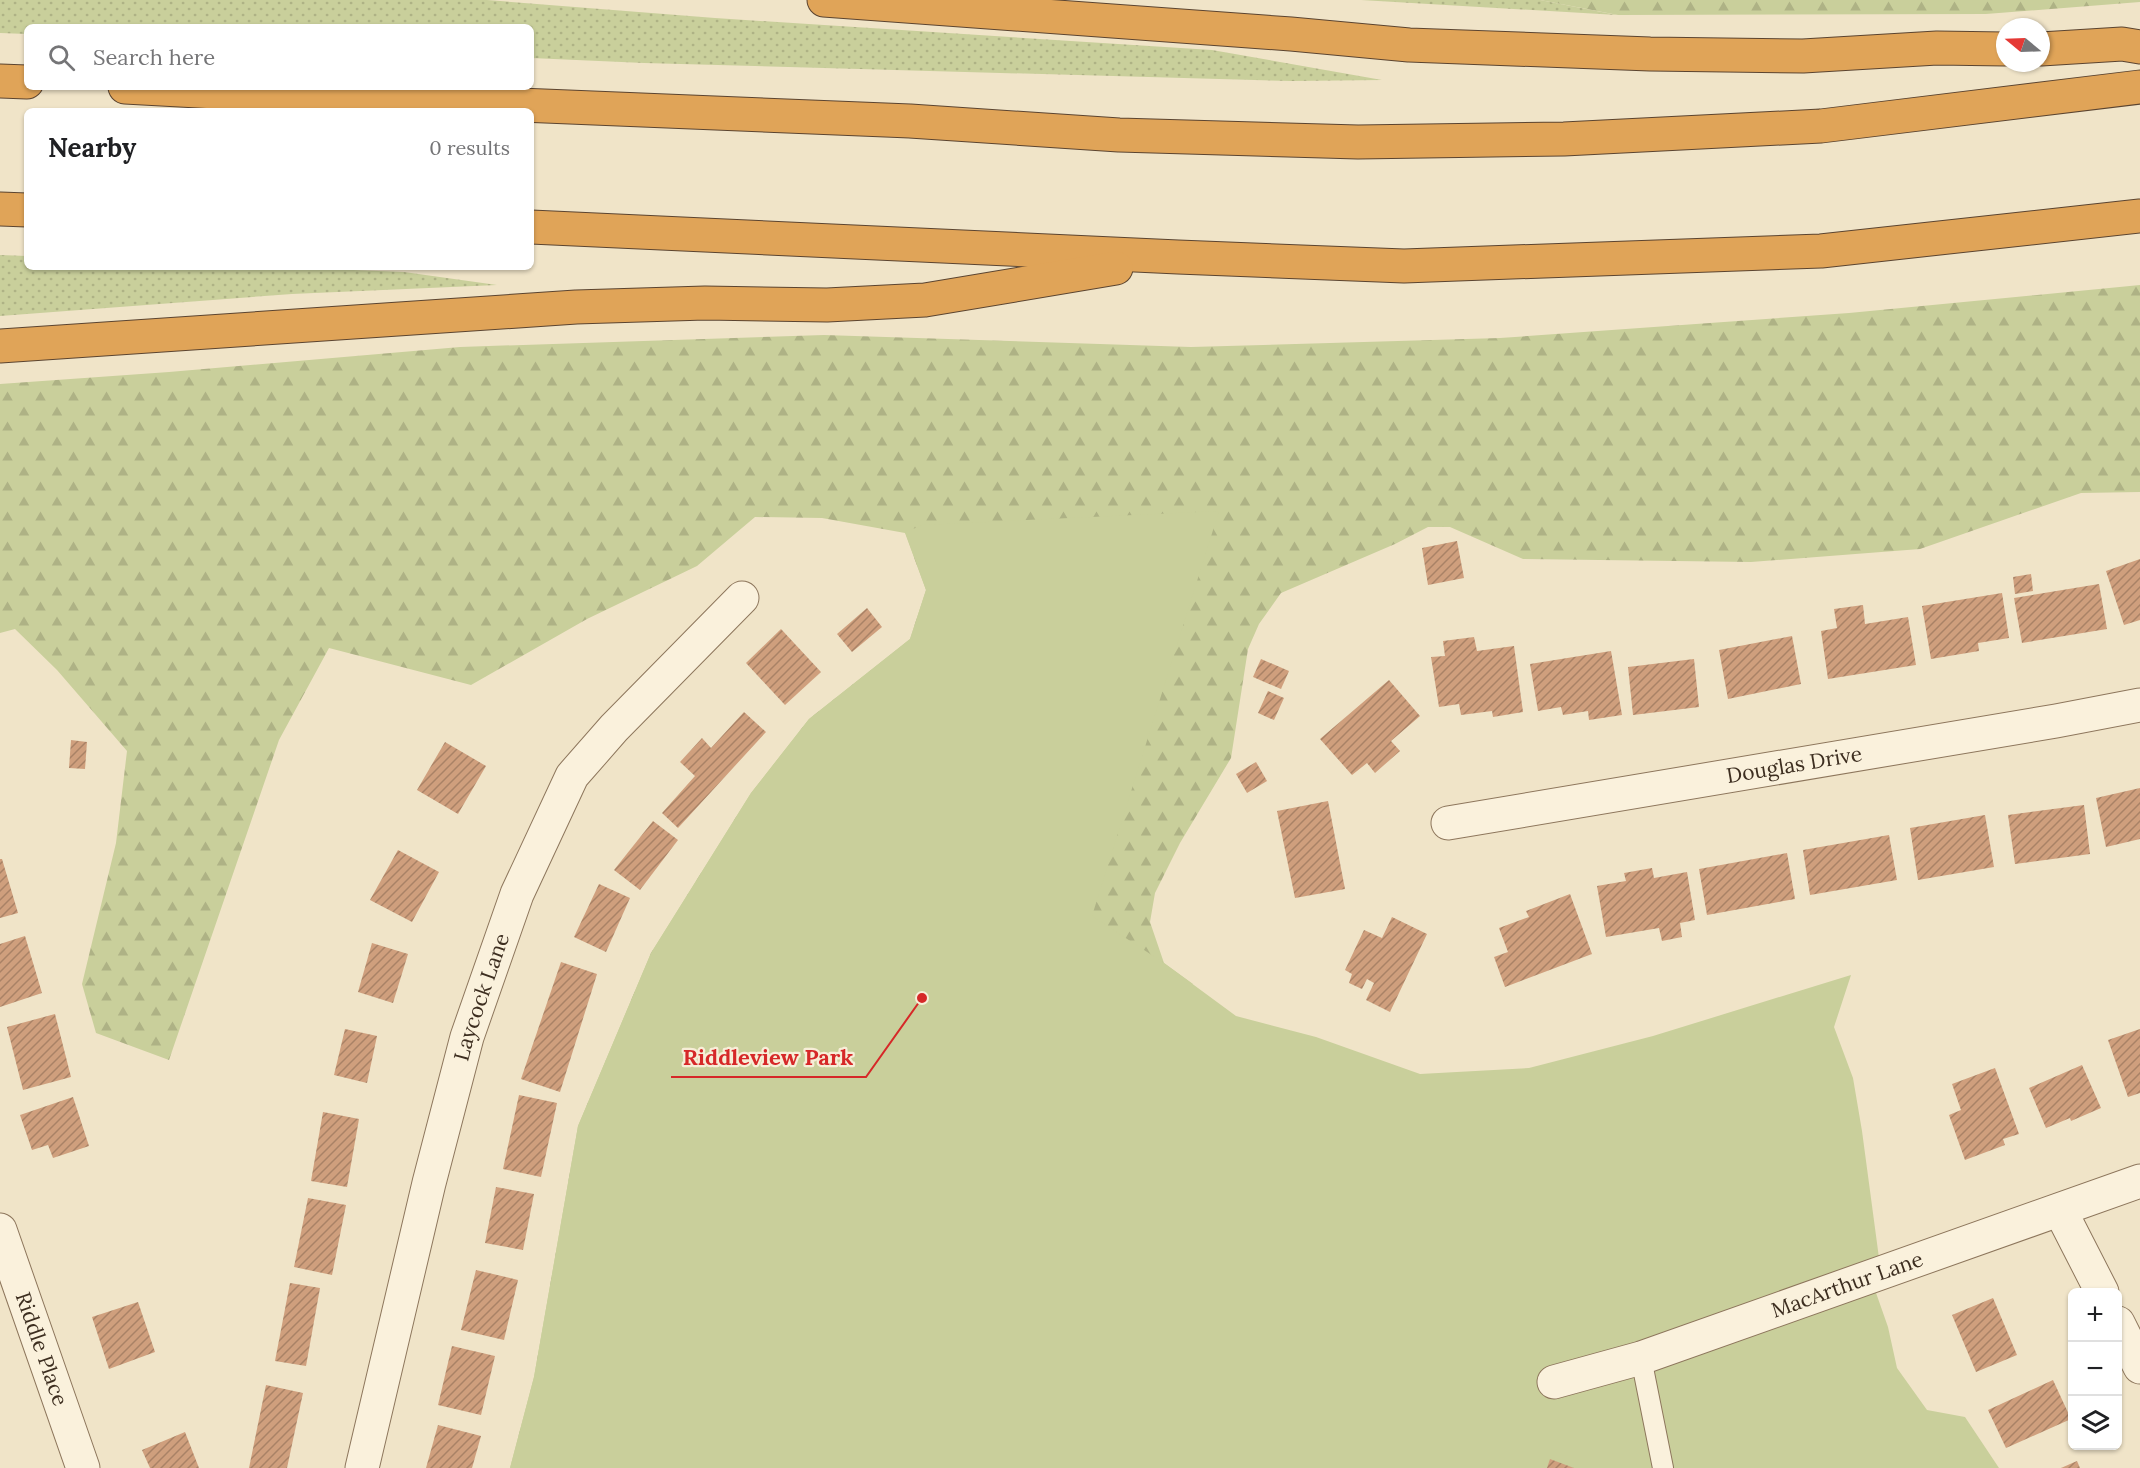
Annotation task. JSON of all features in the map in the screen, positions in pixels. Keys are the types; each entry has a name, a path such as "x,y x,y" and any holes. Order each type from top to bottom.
{"highway":[{"path":"824,0 1291,34 1409,45 1650,54 1803,56 1937,48 1996,49"},
{"path":"2050,48 2122,44 2140,47"},
{"path":"0,81 24,82"},
{"path":"179,90 910,122 1119,135 1358,142 1564,139 1821,126 2140,87"},
{"path":"0,209 24,210"},
{"path":"534,227 1404,266 1821,251 2140,216"},
{"path":"0,346 576,308 705,303 826,305 926,300 1178,257"}],"street":[{"name":"Laycock Lane","path":"362,1468 429,1183 467,1037 517,894 572,777 614,728 742,598"},
{"name":"Douglas Drive","path":"1449,823 2140,705"},
{"name":"MacArthur Lane","path":"1554,1382 1641,1358 2140,1181"},
{"path":"2060,1210 2099,1288"},
{"name":"Riddle Place","path":"0,1230 83,1468"},
{"path":"2122,1331 2140,1367"}],"lane":[{"path":"1641,1358 1663,1468"}],"green space":[{"path":"0,0 487,0 715,18 1212,50 1382,80 1291,81 534,58 534,24 24,24 24,34 0,33"},
{"path":"1361,0 1540,0 1617,15"},
{"path":"1540,0 2140,0 2140,2 1986,14 1618,15"},
{"path":"0,255 24,256 24,270 354,270 404,272 497,285 292,294 0,316"},
{"path":"2140,285 2140,492 2081,493 1920,549 1751,562 1523,559 1450,527 1428,527 1395,544 1281,593 1259,624 1248,649 1231,758 1180,843 1155,893 1150,922 1164,963 1193,984 510,1468 534,1377 578,1126 651,953 751,793 809,719 910,639 926,590 905,533 822,518 755,517 697,566 587,619 471,685 329,648 279,740 169,1060 96,1033 82,984 116,843 127,751 57,670 15,629 0,633 0,384 460,347 824,335 1191,347 1500,338 1849,313"},
{"path":"1219,511 1092,916 1164,963 1236,1016 1316,1037 1420,1074 1529,1068 1653,1036 1851,975 1834,1027 1853,1078 1879,1258 1875,1290 1888,1327 1897,1368 1927,1410 1965,1417 1999,1468 510,1468 534,1377 578,1126 651,953 751,793 809,719 910,639 926,590 905,532 923,525"}],"building":[{"path":"1457,541 1464,578 1428,585 1422,548"},
{"path":"2140,559 2140,620 2124,625 2106,571"},
{"path":"2031,574 2033,591 2015,594 2013,577"},
{"path":"2099,584 2107,629 2022,643 2014,598"},
{"path":"2002,593 2009,638 1978,643 1979,651 1931,659 1922,606"},
{"path":"1863,605 1865,624 1908,617 1916,665 1828,679 1821,631 1837,628 1834,609"},
{"path":"867,608 882,627 852,652 837,634"},
{"path":"781,629 821,672 785,705 746,663"},
{"path":"1792,636 1801,684 1728,699 1719,650"},
{"path":"1474,637 1477,651 1514,646 1523,712 1493,717 1492,711 1461,715 1459,704 1439,707 1431,657 1445,656 1443,641"},
{"path":"1611,651 1622,715 1589,720 1588,711 1563,715 1561,707 1538,711 1530,664"},
{"path":"1261,659 1289,671 1281,689 1253,677"},
{"path":"1694,659 1699,707 1633,715 1628,667"},
{"path":"1389,680 1420,716 1391,741 1400,751 1375,773 1367,763 1352,775 1320,739"},
{"path":"1268,691 1284,698 1274,720 1258,713"},
{"path":"744,712 766,732 678,828 662,813 695,776 680,762 702,738 711,748"},
{"path":"71,740 87,742 85,769 69,768"},
{"path":"445,742 486,766 458,814 417,790"},
{"path":"1256,762 1267,781 1247,793 1236,774"},
{"path":"2140,788 2140,839 2106,847 2096,798"},
{"path":"1328,801 1345,889 1295,898 1277,811"},
{"path":"2084,805 2090,854 2015,864 2008,815"},
{"path":"1985,815 1994,867 1918,880 1910,828"},
{"path":"653,821 678,840 640,890 614,870"},
{"path":"1889,835 1897,880 1810,895 1803,850"},
{"path":"398,850 439,872 412,922 370,900"},
{"path":"1787,853 1795,899 1707,915 1699,869"},
{"path":"0,859 2,859 18,913 0,918"},
{"path":"1652,868 1654,878 1687,872 1695,920 1680,923 1682,937 1662,941 1659,928 1606,937 1597,886 1626,881 1624,873"},
{"path":"599,884 630,898 606,952 574,937"},
{"path":"1570,894 1592,954 1505,987 1494,957 1508,952 1499,928 1529,917 1526,911"},
{"path":"1392,917 1427,934 1390,1012 1366,1000 1374,983 1367,979 1362,989 1349,983 1352,974 1345,970 1364,930 1382,938"},
{"path":"25,936 42,993 0,1007 0,944"},
{"path":"372,943 408,954 393,1003 358,992"},
{"path":"561,962 597,974 560,1092 521,1079"},
{"path":"55,1014 71,1077 23,1090 7,1027"},
{"path":"345,1029 377,1036 367,1083 334,1075"},
{"path":"2140,1029 2140,1093 2128,1097 2108,1040"},
{"path":"2082,1065 2101,1108 2071,1121 2070,1118 2046,1128 2029,1088"},
{"path":"1995,1068 2019,1134 2003,1139 2005,1145 1965,1160 1949,1115 1961,1110 1952,1084"},
{"path":"519,1095 557,1103 541,1177 503,1169"},
{"path":"73,1097 89,1146 53,1158 48,1145 32,1150 20,1115"},
{"path":"323,1112 359,1119 347,1187 311,1181"},
{"path":"496,1187 534,1194 523,1250 485,1243"},
{"path":"308,1198 346,1205 332,1275 294,1267"},
{"path":"476,1270 518,1280 504,1340 461,1330"},
{"path":"290,1283 320,1288 306,1366 275,1361"},
{"path":"1993,1298 2017,1355 1976,1372 1952,1315"},
{"path":"138,1302 155,1352 109,1369 92,1317"},
{"path":"452,1346 495,1356 481,1415 438,1405"},
{"path":"2053,1380 2068,1412 2068,1420 2006,1448 1988,1410"},
{"path":"266,1385 303,1393 287,1468 249,1468"},
{"path":"438,1425 481,1436 472,1468 426,1468"},
{"path":"185,1432 199,1468 150,1468 142,1450"},
{"path":"1550,1459 1574,1468 1547,1468"},
{"path":"2077,1461 2080,1468 2061,1468"}],"place":[{"name":"Riddleview Park","path":"922,998"}]}
